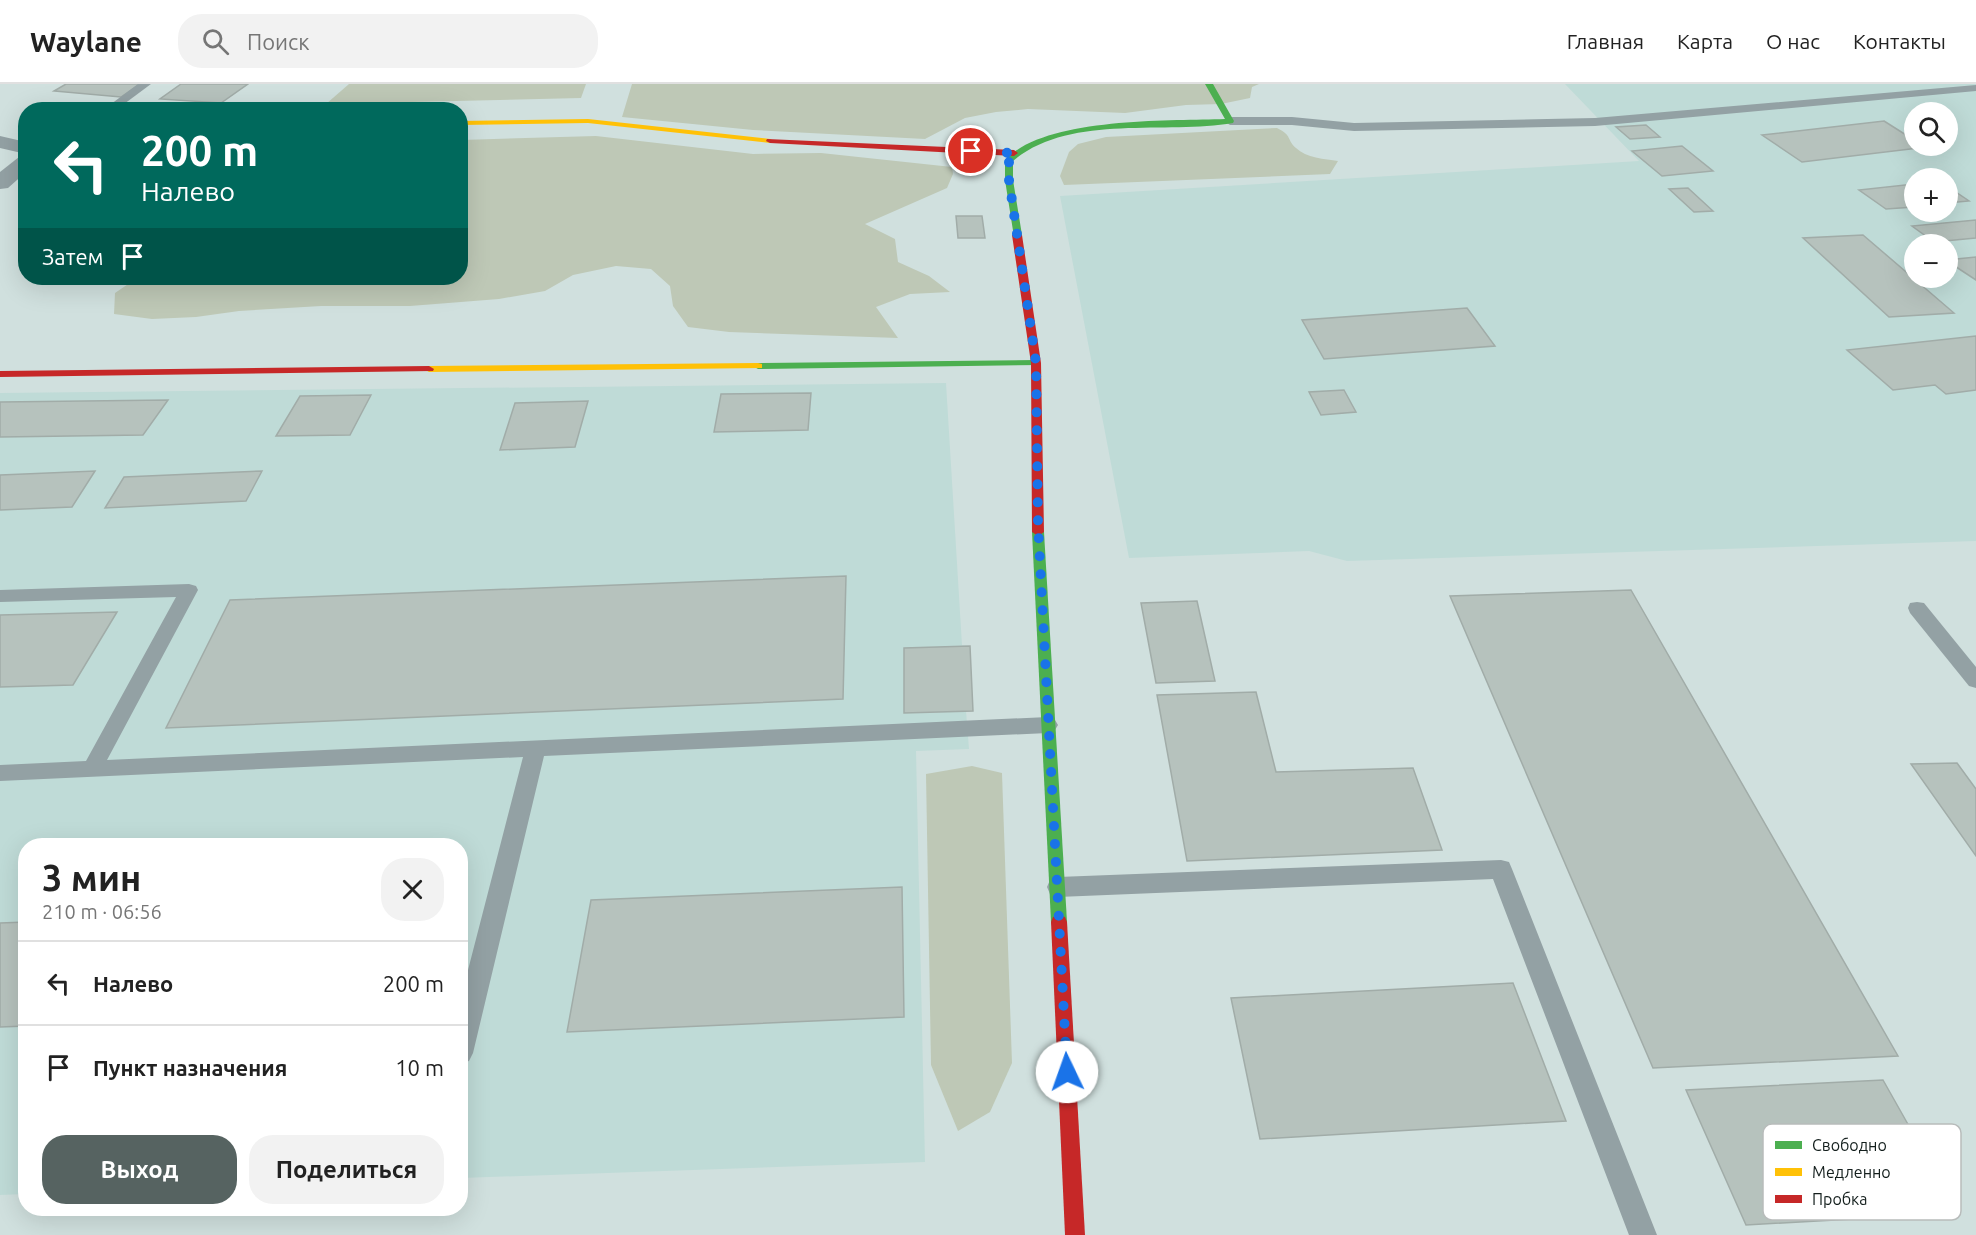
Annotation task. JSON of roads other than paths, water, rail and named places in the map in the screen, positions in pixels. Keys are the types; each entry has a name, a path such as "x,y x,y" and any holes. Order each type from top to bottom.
{"street":[{"path":"1075,1235 1038,524 1036,363 1009,180 1009,160 1021,147 1054,137 1090,130 1230,121 1209,84"},
{"path":"468,123 588,121 761,141 1014,153"},
{"path":"0,142 18,146"},
{"path":"0,183 18,168"},
{"path":"0,374 1036,363"}],"lane":[{"path":"120,102 146,84"},
{"path":"1230,121 1292,122 1354,127 1595,122 1976,88"},
{"path":"0,596 189,590 92,769"},
{"path":"1917,608 1976,681"},
{"path":"0,773 1048,724"},
{"path":"468,1020 535,748"},
{"path":"1058,887 1501,869 1643,1235"}]}
